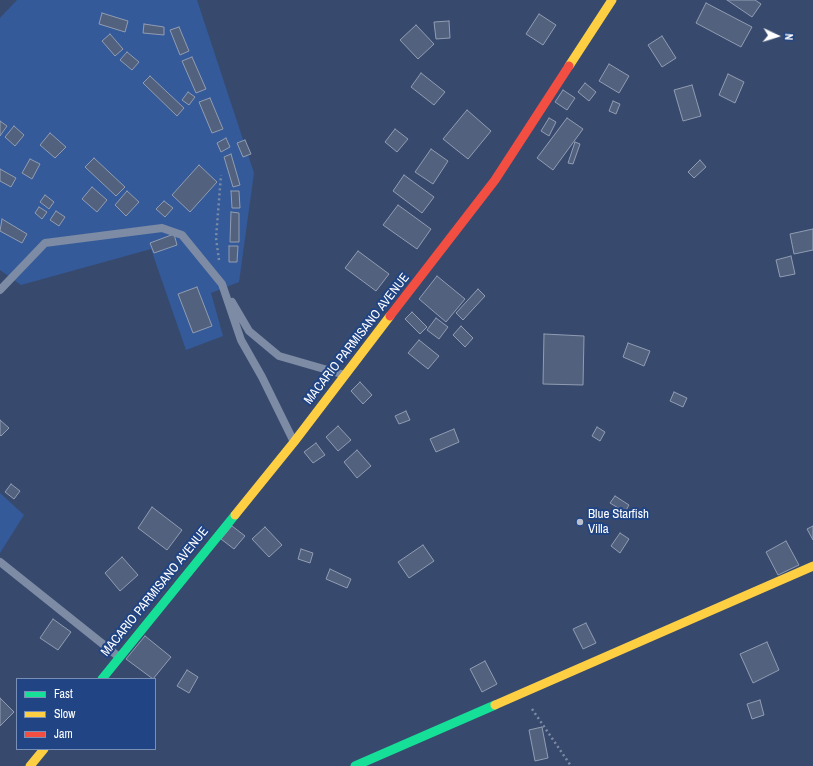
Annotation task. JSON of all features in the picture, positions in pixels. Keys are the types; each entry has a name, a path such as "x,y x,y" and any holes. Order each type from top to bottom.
{"street":[{"name":"MACARIO PARMISANO AVENUE","path":"103,678 294,442 495,180 612,0"},
{"path":"355,766 813,566"},
{"path":"30,766 43,750"}],"lane":[{"path":"0,290 45,243 162,228 182,235 222,284 249,331 279,356 345,375"},
{"path":"222,284 242,340 294,442"},
{"path":"0,562 119,658"}],"path":[{"path":"219,261 216,238 221,175"},
{"path":"522,693 571,766"}],"shaded area":[{"path":"17,0 197,0 254,173 239,282 211,293 223,336 186,350 151,249 21,285 0,270 0,18"},
{"path":"0,493 24,515 0,553"}],"building":[{"path":"727,0 755,0 761,4 752,17"},
{"path":"706,3 752,27 741,47 696,23"},
{"path":"102,13 128,21 125,32 99,24"},
{"path":"539,14 556,25 543,45 526,34"},
{"path":"449,21 450,38 436,39 434,22"},
{"path":"144,24 164,27 164,35 143,33"},
{"path":"416,25 434,44 418,59 400,40"},
{"path":"179,27 189,51 180,55 170,30"},
{"path":"110,34 123,49 115,56 102,41"},
{"path":"662,36 676,58 662,67 648,45"},
{"path":"127,52 139,62 132,70 120,60"},
{"path":"192,57 206,89 196,93 182,61"},
{"path":"609,64 629,76 619,93 599,81"},
{"path":"421,73 445,92 434,105 411,87"},
{"path":"728,74 744,82 735,103 719,95"},
{"path":"150,76 184,108 177,116 143,83"},
{"path":"585,83 596,92 589,101 578,92"},
{"path":"692,85 701,116 683,121 674,90"},
{"path":"563,90 575,98 567,110 555,102"},
{"path":"188,92 195,97 189,105 182,100"},
{"path":"210,98 223,129 212,133 199,102"},
{"path":"613,101 620,104 616,114 609,111"},
{"path":"467,110 491,131 468,159 443,139"},
{"path":"549,118 556,122 549,136 541,131"},
{"path":"567,118 583,129 553,170 537,158"},
{"path":"0,121 7,126 0,136"},
{"path":"14,126 24,135 15,146 5,137"},
{"path":"395,129 408,139 397,152 385,142"},
{"path":"50,133 66,147 55,158 40,145"},
{"path":"226,138 230,147 221,152 217,143"},
{"path":"245,140 251,154 243,157 237,143"},
{"path":"575,142 580,144 573,164 568,163"},
{"path":"431,149 448,161 433,184 415,172"},
{"path":"231,154 240,185 233,187 224,157"},
{"path":"94,158 125,187 116,196 85,167"},
{"path":"30,159 40,164 32,179 22,173"},
{"path":"700,160 706,167 694,178 688,172"},
{"path":"199,165 217,182 190,212 172,195"},
{"path":"0,169 16,178 11,187 0,181"},
{"path":"404,175 434,197 422,213 393,191"},
{"path":"92,187 107,200 97,212 82,199"},
{"path":"127,191 139,202 126,216 115,205"},
{"path":"231,191 239,191 240,208 232,208"},
{"path":"45,195 54,202 49,209 40,202"},
{"path":"164,201 173,208 165,217 156,209"},
{"path":"398,205 431,229 417,249 383,225"},
{"path":"39,207 47,212 42,219 35,213"},
{"path":"56,211 65,217 59,226 50,220"},
{"path":"231,212 239,213 239,242 230,242"},
{"path":"2,219 27,234 22,243 0,231"},
{"path":"813,229 813,250 794,254 790,234"},
{"path":"174,234 177,245 154,253 150,243"},
{"path":"229,246 238,246 237,262 229,262"},
{"path":"358,251 389,274 376,291 345,268"},
{"path":"791,256 795,274 780,277 776,260"},
{"path":"437,276 465,299 446,322 419,299"},
{"path":"197,287 212,326 193,333 178,294"},
{"path":"478,289 485,296 463,320 456,313"},
{"path":"412,312 427,327 420,334 405,319"},
{"path":"436,318 448,327 439,339 427,330"},
{"path":"461,326 473,338 465,347 453,335"},
{"path":"544,334 584,336 583,385 543,384"},
{"path":"419,340 439,356 428,369 408,353"},
{"path":"628,343 650,351 644,366 623,357"},
{"path":"360,382 372,395 363,404 351,391"},
{"path":"674,392 687,398 683,407 670,401"},
{"path":"406,411 410,420 399,424 395,416"},
{"path":"0,420 9,428 1,436 0,435"},
{"path":"338,426 351,440 338,451 326,437"},
{"path":"597,427 605,432 600,441 592,436"},
{"path":"454,429 459,442 436,452 430,439"},
{"path":"316,443 325,455 313,463 304,452"},
{"path":"357,450 371,466 357,478 344,462"},
{"path":"11,484 20,491 14,499 5,492"},
{"path":"615,496 629,505 625,512 610,503"},
{"path":"152,507 182,530 167,550 138,528"},
{"path":"232,526 245,536 234,549 221,539"},
{"path":"813,526 813,540 807,529"},
{"path":"265,527 282,545 269,557 252,539"},
{"path":"620,533 629,539 620,553 611,546"},
{"path":"786,541 799,565 778,575 766,552"},
{"path":"423,545 434,561 409,578 398,562"},
{"path":"301,549 313,553 310,563 298,559"},
{"path":"122,557 138,575 120,591 105,573"},
{"path":"330,569 351,579 347,588 326,579"},
{"path":"53,619 71,632 58,650 40,638"},
{"path":"586,623 596,643 583,649 573,629"},
{"path":"145,636 171,657 154,678 152,678 126,659"},
{"path":"767,642 779,670 753,683 740,654"},
{"path":"485,661 497,684 482,692 470,669"},
{"path":"187,670 198,677 189,693 177,686"},
{"path":"0,698 14,712 0,726"},
{"path":"760,700 764,715 752,719 747,704"},
{"path":"542,727 548,758 535,761 529,730"}],"traffic: fast":[{"path":"103,678 235,515"},
{"path":"355,766 495,705"}],"traffic: slow":[{"path":"569,66 612,0"},
{"path":"235,515 294,442 390,316"},
{"path":"495,705 813,566"},
{"path":"30,766 43,750"}],"traffic: jam":[{"path":"390,316 495,180 569,66"}],"place":[{"name":"Blue Starfish Villa","path":"580,522"}]}
